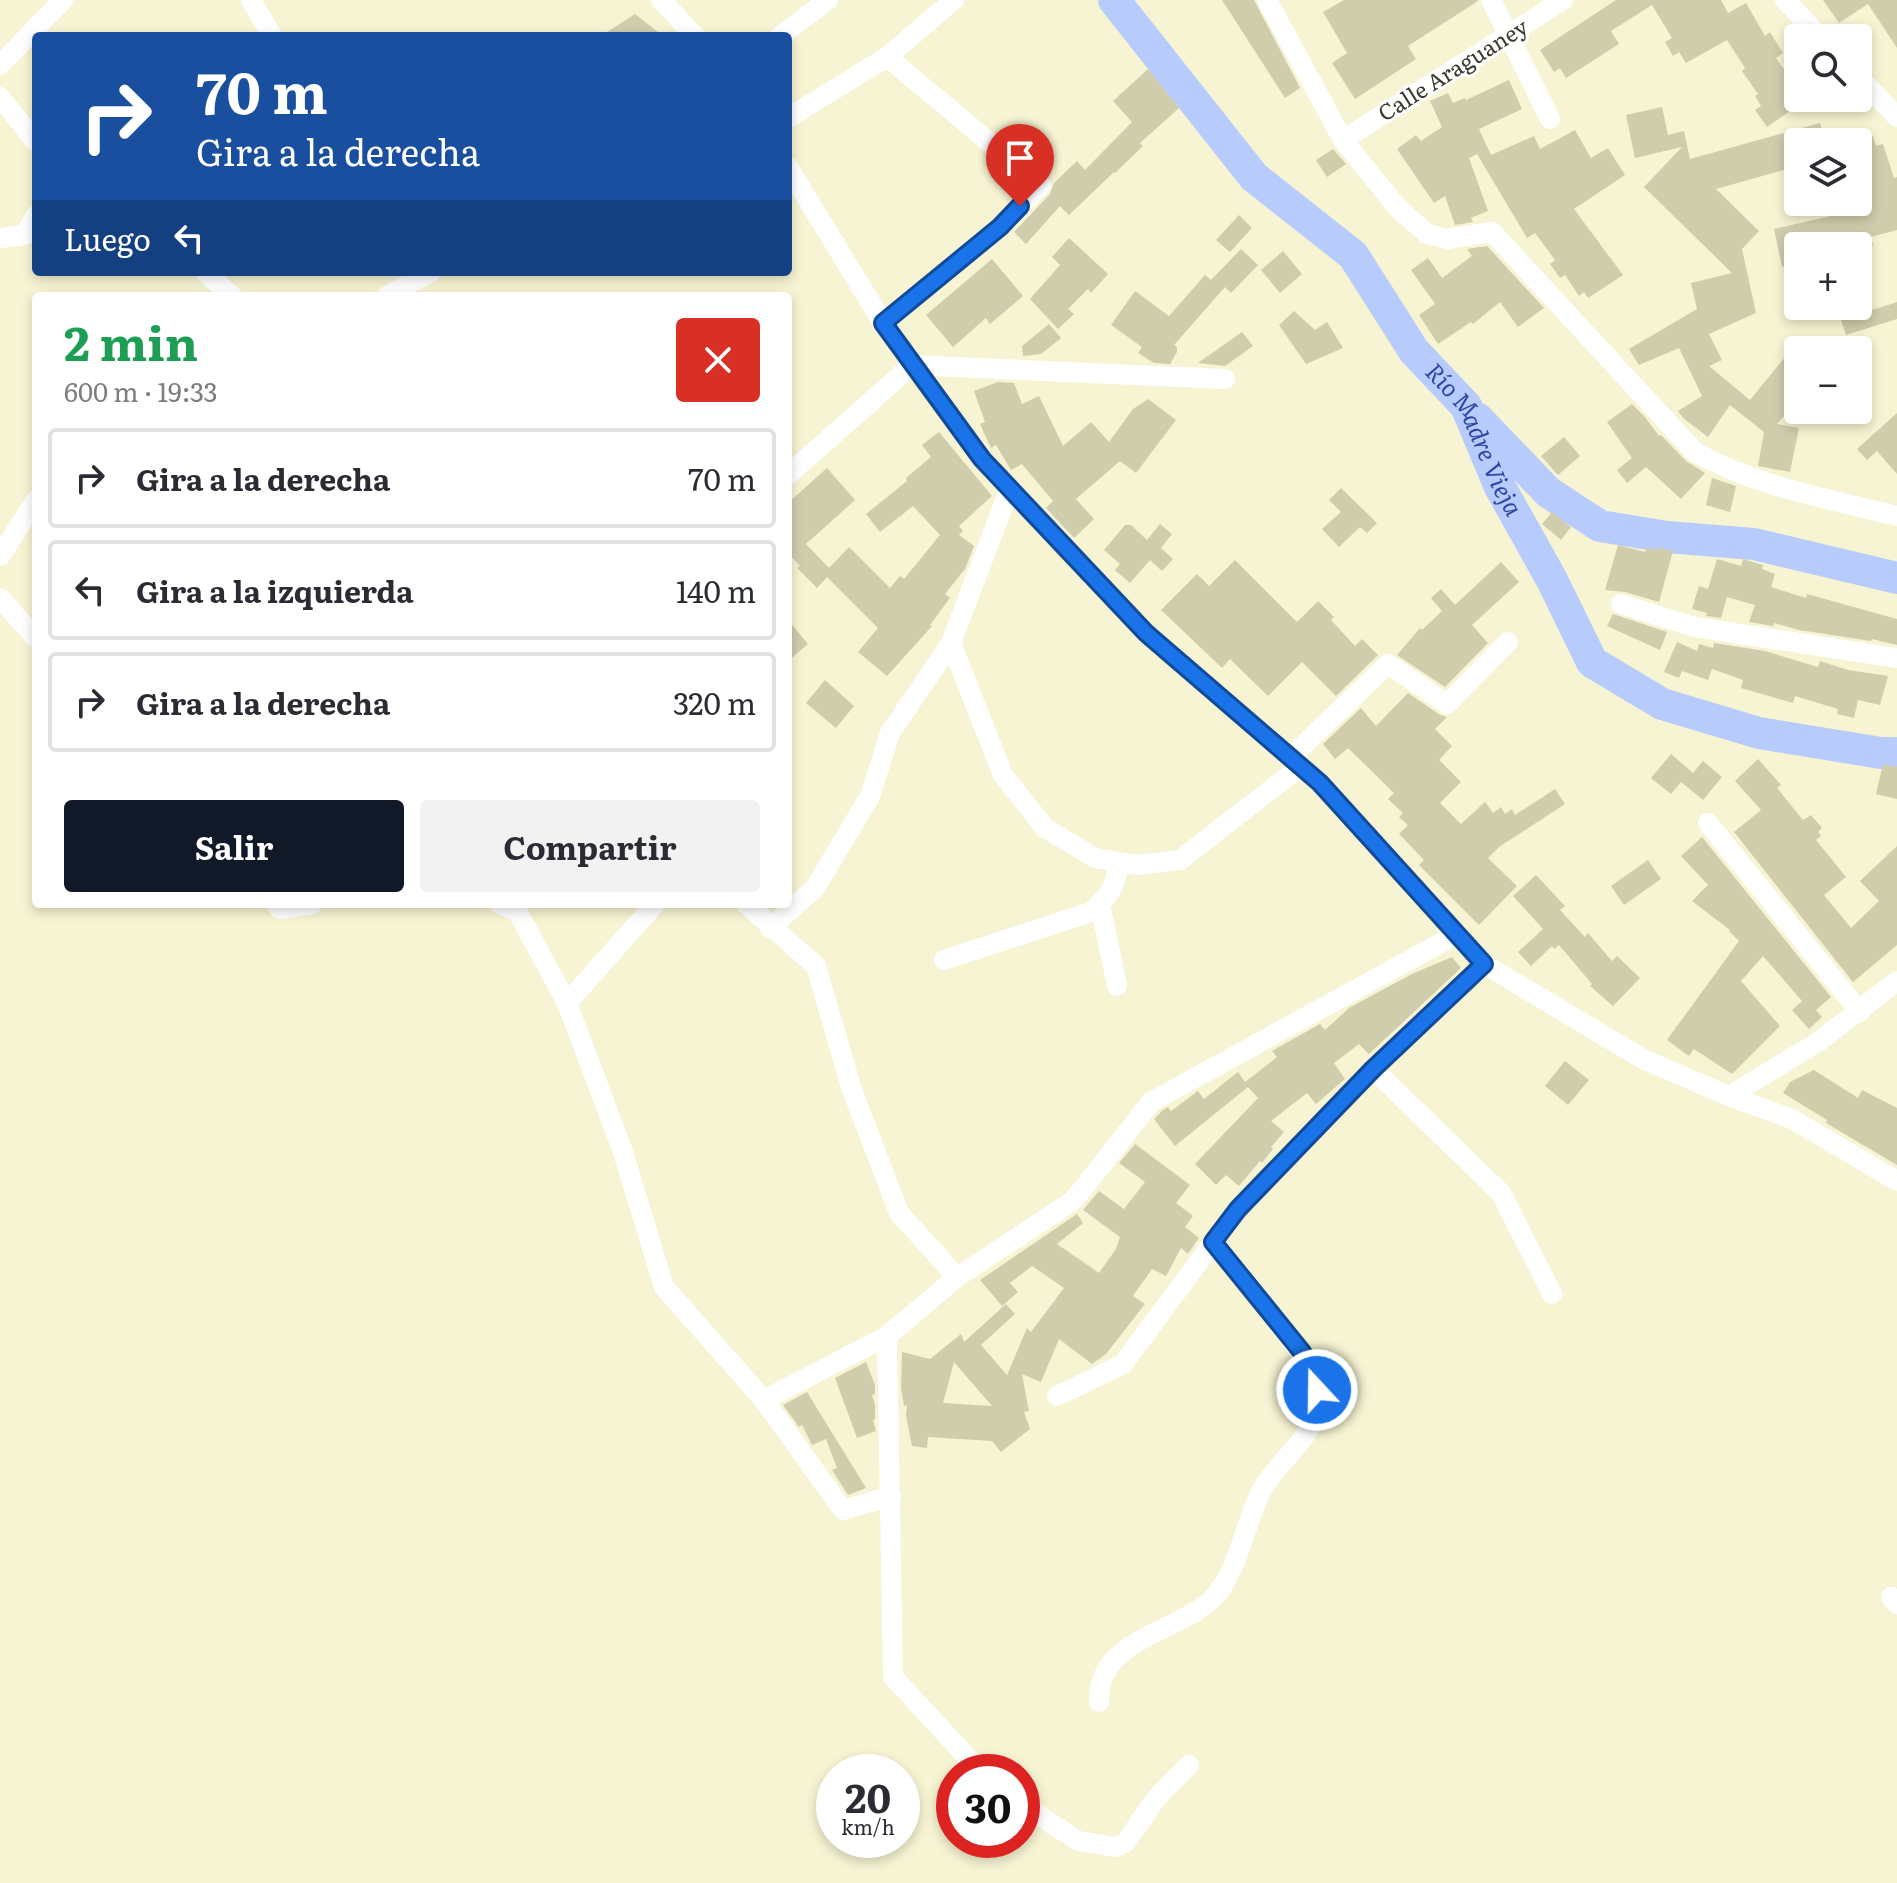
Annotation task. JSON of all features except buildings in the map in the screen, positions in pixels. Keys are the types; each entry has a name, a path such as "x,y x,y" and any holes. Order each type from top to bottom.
{"street":[{"path":"0,65 63,0"},
{"path":"251,0 270,32"},
{"path":"661,0 691,32"},
{"path":"785,32 828,0"},
{"path":"792,116 887,57 954,0"},
{"path":"1267,0 1343,140 1397,207 1427,234 1447,239 1492,232 1695,452 1726,470 1897,516"},
{"path":"1491,0 1550,119"},
{"name":"Calle Araguaney","path":"1343,140 1563,0"},
{"path":"1785,0 1808,24"},
{"path":"883,323 1000,227 1041,185 887,57"},
{"path":"1872,91 1897,117"},
{"path":"0,97 32,137"},
{"path":"792,174 883,323 982,459 1146,633 1320,783 1484,964 1643,1059 1792,1119 1897,1181"},
{"path":"0,238 25,235 32,222"},
{"path":"210,276 228,292"},
{"path":"394,292 424,276"},
{"path":"792,471 912,365 1225,379"},
{"path":"770,928 815,888 870,796 890,733 951,643 1010,488"},
{"path":"0,556 32,506"},
{"path":"0,598 32,634"},
{"path":"1621,604 1695,627 1897,658"},
{"path":"951,643 1003,775 1045,828 1095,858 1136,865 1180,860 1295,762 1388,664 1447,704 1508,642"},
{"path":"1708,823 1860,1012"},
{"path":"944,960 1091,912 1111,895 1118,864"},
{"path":"1100,904 1117,986"},
{"path":"509,908 517,911 567,1003 622,1149 664,1287 764,1400 843,1510 891,1496"},
{"path":"567,1003 651,908"},
{"path":"750,908 816,966 852,1090 899,1213 957,1277"},
{"path":"764,1400 887,1336 957,1277 1074,1200 1151,1102 1457,934"},
{"path":"1057,1396 1123,1364 1238,1209 1373,1069 1484,964"},
{"path":"1729,1096 1818,1042 1897,981"},
{"path":"1373,1069 1501,1193 1552,1294"},
{"path":"1099,1702 1098,1689 1103,1672 1119,1655 1204,1605 1220,1590 1261,1492 1278,1464 1305,1435 1315,1415 1317,1390 1307,1360 1213,1242"},
{"path":"887,1336 893,1677 964,1754"},
{"path":"1040,1816 1078,1841 1115,1847 1126,1842 1157,1797 1189,1765"}],"waterway":[{"name":"Río Madre Vieja","path":"1114,0 1254,177 1353,255 1414,351 1466,406 1500,487 1552,580 1592,662 1662,704 1759,733 1897,753"},
{"path":"1478,419 1548,492 1600,526 1667,537 1754,544 1897,578"}],"route":[{"path":"1020,206 1000,227 883,323 982,459 1146,633 1320,783 1484,964 1373,1069 1238,1209 1213,1242 1302,1352 1311,1368 1317,1390"}]}
